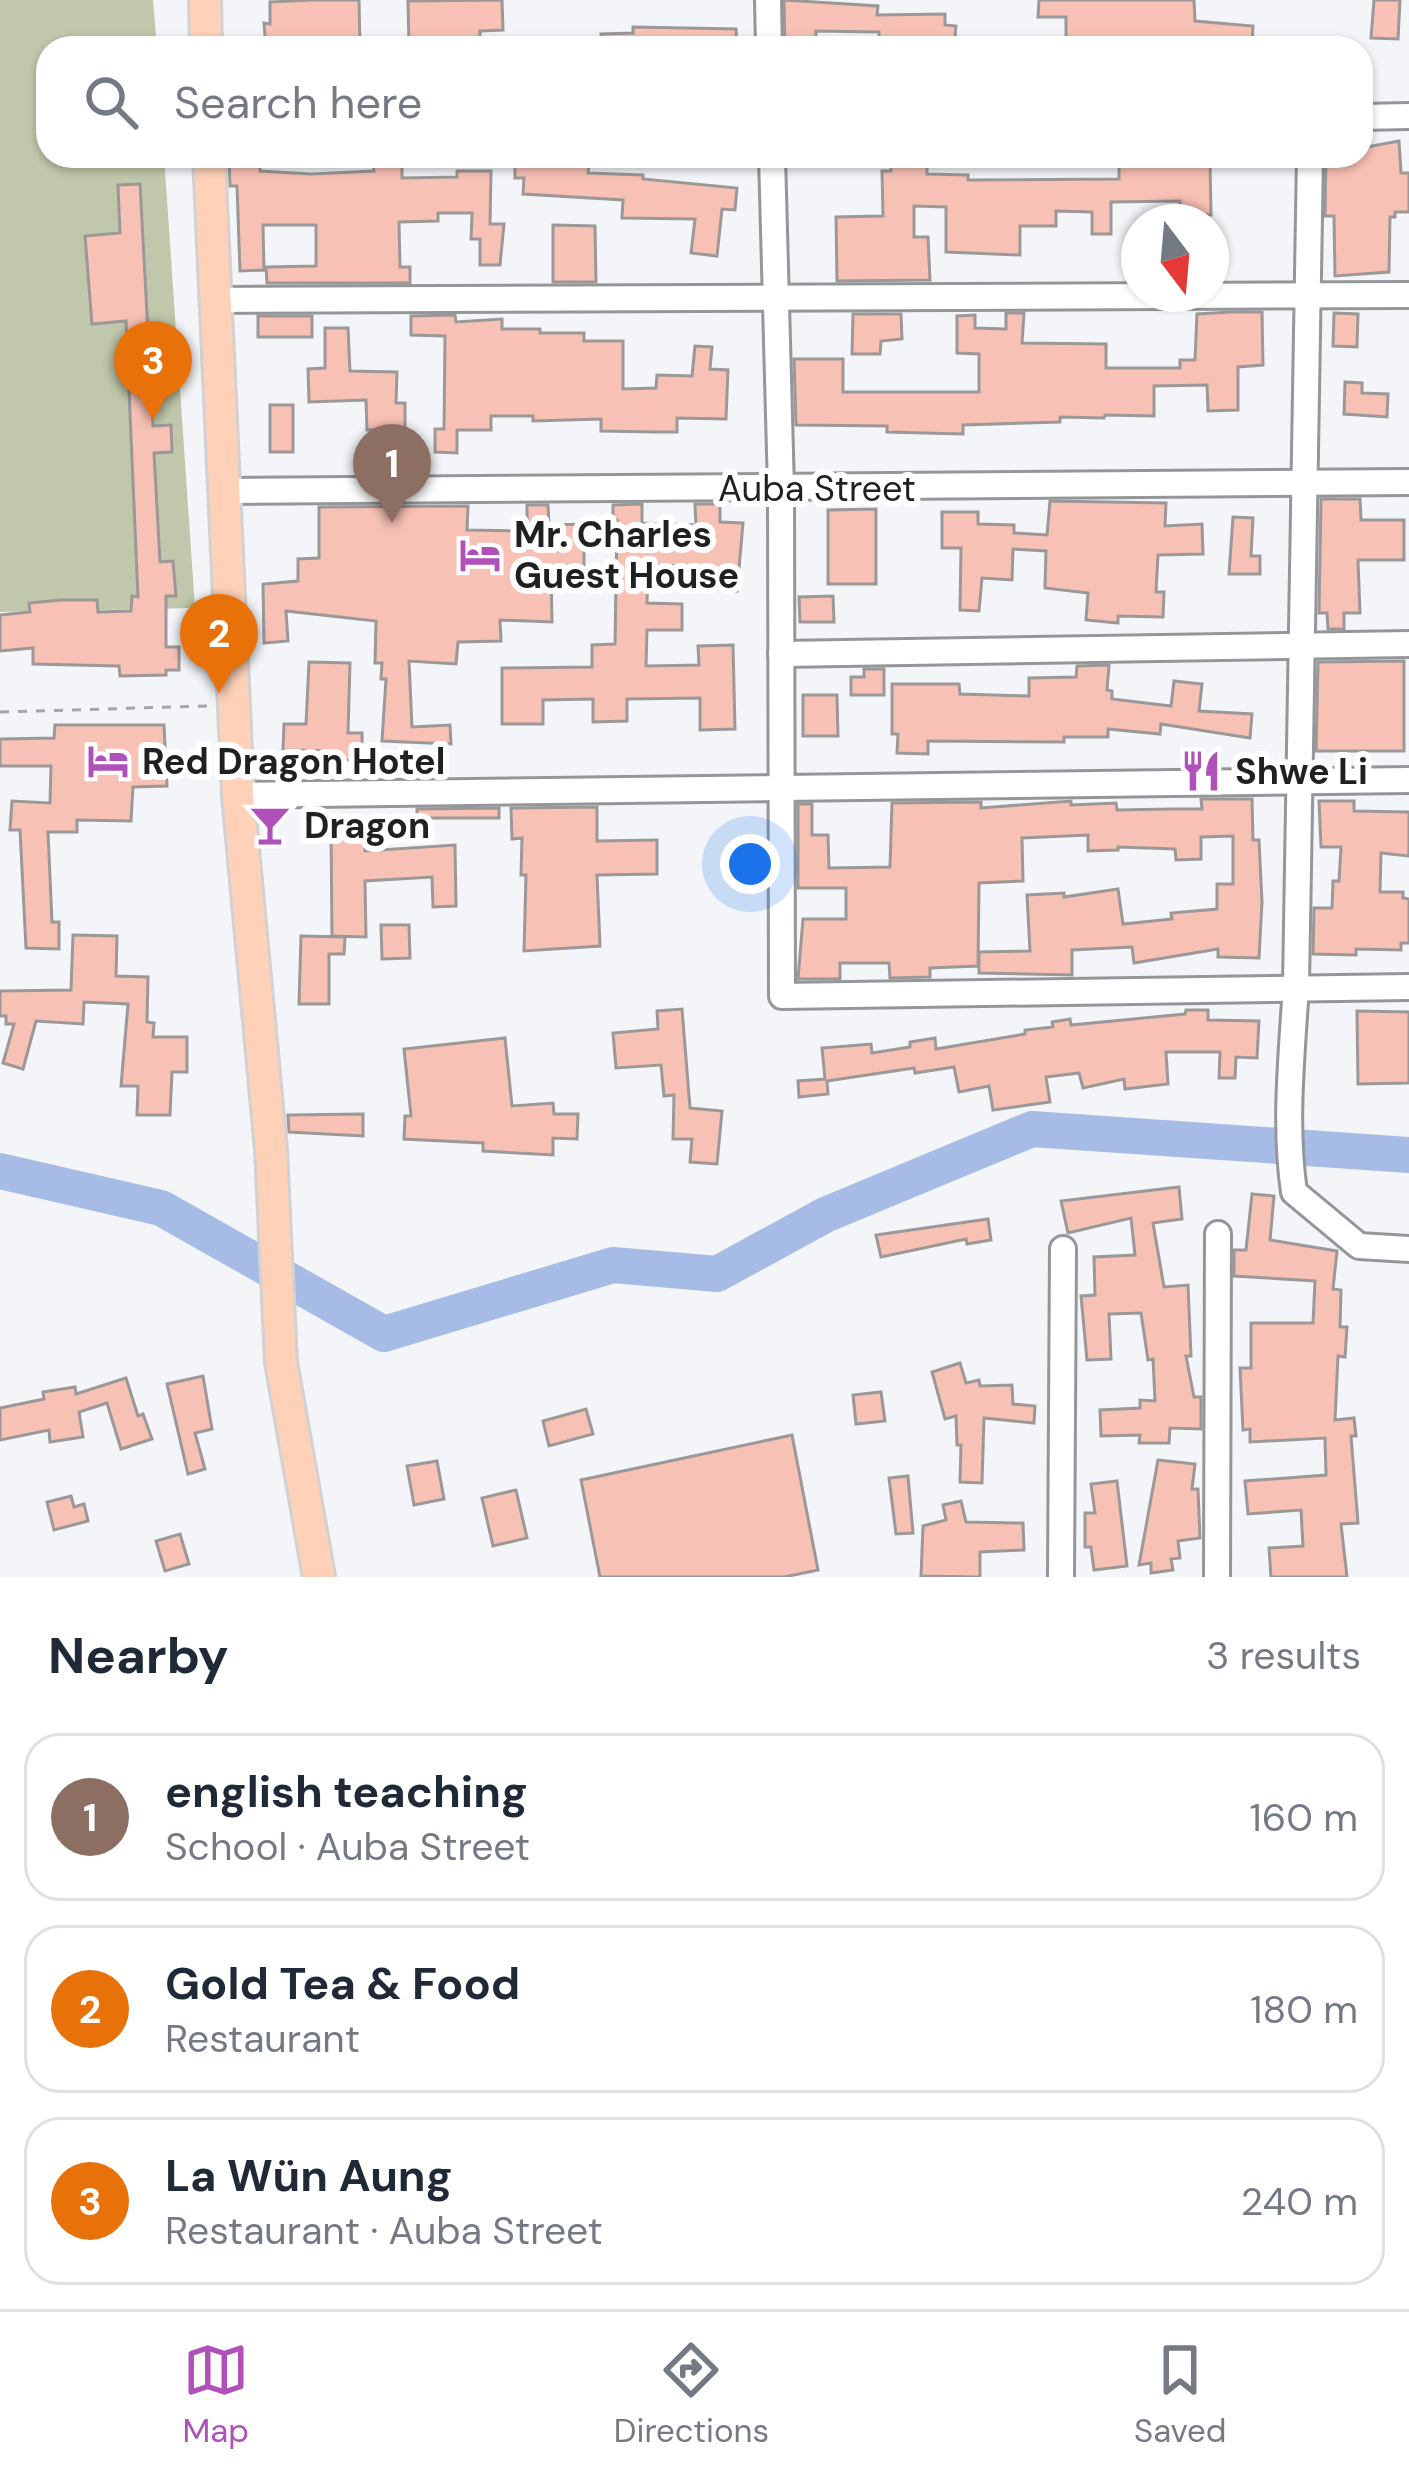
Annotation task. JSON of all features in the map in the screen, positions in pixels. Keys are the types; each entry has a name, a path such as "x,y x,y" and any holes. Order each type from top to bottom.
{"main road":[{"path":"205,0 206,36"},
{"path":"210,168 238,795 271,1150 289,1414 319,1577"}],"street":[{"path":"768,0 769,36"},
{"path":"1373,117 1409,116"},
{"path":"772,168 781,489 782,996 1409,987"},
{"path":"1310,168 1296,986 1288,1115 1291,1171 1294,1192 1359,1246 1409,1249"},
{"path":"215,300 1409,295"},
{"name":"Auba Street","path":"224,491 1409,482"},
{"path":"782,654 1409,644"},
{"path":"238,795 1409,780"},
{"path":"1217,1577 1218,1234"},
{"path":"1060,1577 1063,1249"}],"path":[{"path":"0,712 233,705"}],"green space":[{"path":"0,0 153,0 156,36 36,36 36,168 165,168 195,608 0,612"}],"building":[{"path":"359,0 360,36 265,36 270,2"},
{"path":"502,0 503,30 480,31 480,36 409,36 408,1"},
{"path":"784,0 878,6 877,15 945,14 945,25 956,26 955,36 816,31 816,36 785,36"},
{"path":"1039,0 1194,0 1195,21 1253,26 1253,36 1066,36 1066,17 1038,17"},
{"path":"1374,0 1400,0 1398,39 1371,36"},
{"path":"633,27 736,29 736,36 601,34 633,33"},
{"path":"1399,141 1401,173 1409,173 1409,212 1390,217 1389,272 1335,276 1334,216 1325,216 1326,168 1373,168 1373,146"},
{"path":"229,168 311,174 402,168 402,178 491,171 490,224 504,224 500,265 480,265 480,239 471,239 472,213 438,213 438,221 399,222 400,267 410,267 410,283 267,283 266,267 316,266 316,225 263,225 264,270 240,271 237,186 230,186"},
{"path":"515,168 589,168 588,173 737,188 735,210 722,209 717,256 691,253 695,219 622,218 623,200 523,194 524,178 515,178"},
{"path":"927,168 927,174 968,175 968,180 1119,179 1119,168 1210,168 1211,204 1111,202 1111,234 1092,234 1092,212 1056,211 1056,226 1020,226 1020,255 946,252 946,207 914,206 914,237 928,237 930,280 837,281 836,217 883,216 882,171"},
{"path":"140,184 153,426 171,425 172,452 154,453 160,562 173,561 176,596 166,596 166,647 179,647 179,670 166,670 166,675 120,676 119,666 33,664 33,648 0,651 0,615 30,612 29,603 61,600 97,600 98,612 131,611 132,596 138,597 126,321 92,324 85,236 120,233 118,185"},
{"path":"553,225 595,226 596,282 553,282"},
{"path":"1262,312 1263,365 1238,367 1238,410 1208,411 1207,385 1154,386 1154,416 963,425 963,434 887,432 887,426 796,425 794,359 843,359 843,392 979,392 979,354 957,353 957,316 975,315 975,328 1006,329 1006,313 1024,313 1022,343 1106,344 1106,368 1180,368 1180,360 1195,360 1197,314"},
{"path":"1334,313 1358,314 1357,347 1333,346"},
{"path":"853,314 901,314 902,339 881,341 880,354 852,354"},
{"path":"455,315 456,322 502,319 502,329 584,333 584,341 623,341 623,389 656,388 657,375 692,376 695,346 712,347 710,369 728,370 726,419 677,418 677,432 656,432 601,431 601,419 533,421 533,416 491,416 491,430 457,430 457,453 435,452 435,429 444,429 445,336 411,335 411,316"},
{"path":"258,316 312,316 312,337 258,337"},
{"path":"325,328 348,328 350,371 397,372 396,403 405,403 405,429 367,430 366,400 309,402 308,369 325,368"},
{"path":"1345,382 1362,383 1362,393 1388,394 1387,417 1344,414"},
{"path":"270,405 293,405 293,452 270,452"},
{"path":"1321,499 1360,499 1361,520 1404,520 1404,560 1358,560 1360,613 1344,613 1344,629 1328,629 1327,613 1319,613"},
{"path":"1050,501 1166,503 1165,526 1202,524 1203,554 1158,555 1156,592 1164,592 1163,617 1118,616 1118,623 1086,620 1088,593 1045,588 1046,551 1013,549 1012,580 982,578 979,611 960,610 961,548 942,548 942,512 978,512 978,524 1014,525 1014,533 1047,535"},
{"path":"642,504 642,523 696,525 695,504 720,504 720,522 743,523 737,591 715,589 716,570 696,570 696,565 648,566 647,603 682,604 682,630 647,630 646,666 699,665 698,646 733,645 735,729 700,730 700,698 627,699 627,721 593,722 593,699 543,700 543,724 502,724 502,668 592,667 592,645 615,644 617,520 613,520 613,505"},
{"path":"527,505 548,505 549,525 584,524 584,573 551,572 552,622 500,620 501,641 458,642 456,664 409,661 412,727 450,725 451,744 382,741 386,679 381,679 382,663 375,663 376,621 286,611 288,641 264,643 263,584 298,581 298,559 319,558 319,507 468,506 467,530 518,531 518,525 527,525"},
{"path":"876,509 876,584 828,584 828,510"},
{"path":"1233,517 1253,518 1251,556 1260,556 1260,574 1229,574"},
{"path":"833,596 834,622 800,622 799,597"},
{"path":"1404,661 1404,751 1316,751 1318,662"},
{"path":"309,662 350,663 348,733 362,733 362,760 335,760 335,751 283,750 284,724 306,724"},
{"path":"1109,665 1107,690 1112,691 1112,699 1171,706 1174,681 1202,684 1199,711 1252,714 1250,738 1161,724 1160,734 1108,729 1108,737 1064,737 1064,742 928,741 928,754 897,753 898,734 892,734 892,684 959,684 960,694 1029,696 1029,678 1076,677 1077,666"},
{"path":"864,669 884,669 884,695 851,695 851,677 864,677"},
{"path":"803,695 837,695 838,736 803,736"},
{"path":"55,725 164,725 167,786 133,787 131,821 77,820 77,832 48,832 52,922 59,922 59,949 26,948 20,830 10,830 12,801 50,803 51,766 0,766 0,739 54,738"},
{"path":"1201,799 1252,799 1262,902 1259,958 1218,957 1218,949 1134,963 1132,947 1072,950 1072,975 979,973 979,952 1030,951 1027,895 1064,893 1064,897 1118,889 1123,924 1217,909 1217,884 1233,884 1233,836 1201,837 1201,859 1176,860 1175,849 1088,851 1088,835 1022,838 1023,881 979,883 978,966 930,968 930,977 890,978 889,963 840,963 840,979 798,979 803,919 846,919 846,888 798,888 798,804 812,804 812,835 828,835 829,868 890,867 892,803 981,802 981,808 1071,801 1071,805 1116,803 1117,810 1202,809"},
{"path":"1319,801 1354,801 1354,811 1409,812 1409,856 1381,853 1380,892 1403,892 1403,898 1409,899 1409,943 1401,943 1401,950 1313,954 1314,908 1332,908 1341,847 1321,847"},
{"path":"597,807 597,841 657,840 657,874 597,875 600,946 524,951 526,875 521,875 522,838 512,839 511,808"},
{"path":"499,808 499,818 417,818 417,809"},
{"path":"364,824 365,851 455,845 456,906 433,907 432,877 365,881 366,937 332,936 331,825"},
{"path":"381,925 409,925 410,958 382,959"},
{"path":"73,935 117,936 116,976 148,977 147,1022 154,1023 153,1037 187,1037 187,1072 172,1072 170,1115 137,1115 138,1086 121,1086 128,1004 84,1002 83,1024 36,1021 23,1069 3,1063 14,1024 6,1024 6,1016 0,1016 0,991 71,990"},
{"path":"301,936 345,937 344,954 329,954 329,1004 299,1004"},
{"path":"682,1009 690,1108 722,1111 717,1164 690,1162 692,1139 673,1139 674,1095 664,1096 661,1065 616,1068 613,1033 658,1029 657,1011"},
{"path":"1186,1010 1208,1010 1208,1020 1259,1021 1257,1058 1236,1057 1235,1078 1219,1078 1220,1052 1166,1052 1168,1084 1125,1089 1124,1079 1083,1088 1079,1073 1046,1077 1050,1102 993,1110 989,1086 959,1092 954,1067 827,1081 828,1094 799,1097 798,1081 825,1079 822,1048 871,1044 872,1053 935,1038 936,1049 1025,1034 1025,1030 1053,1027 1052,1022 1070,1019 1071,1025 1185,1014"},
{"path":"1357,1011 1409,1012 1409,1083 1358,1084"},
{"path":"505,1038 512,1106 553,1103 554,1114 578,1114 577,1139 553,1138 553,1155 483,1151 483,1143 404,1139 405,1116 411,1116 404,1049"},
{"path":"363,1114 363,1136 289,1132 288,1115"},
{"path":"1179,1187 1182,1219 1153,1223 1164,1287 1188,1285 1191,1356 1186,1356 1194,1397 1201,1397 1201,1429 1170,1428 1169,1443 1139,1443 1140,1435 1101,1436 1100,1410 1140,1408 1140,1400 1155,1401 1153,1359 1148,1360 1141,1313 1109,1314 1111,1359 1087,1360 1081,1296 1095,1295 1094,1257 1135,1255 1131,1218 1068,1233 1061,1201"},
{"path":"1252,1194 1274,1196 1270,1240 1337,1251 1333,1289 1341,1290 1340,1327 1347,1327 1345,1357 1338,1356 1335,1420 1354,1418 1356,1436 1351,1436 1358,1523 1341,1524 1347,1577 1271,1577 1269,1548 1303,1546 1301,1510 1248,1514 1245,1481 1326,1475 1325,1438 1250,1442 1250,1429 1243,1430 1240,1368 1251,1368 1251,1323 1313,1323 1315,1281 1234,1276 1234,1250 1246,1250"},
{"path":"988,1219 991,1240 967,1244 966,1239 881,1257 876,1235"},
{"path":"960,1363 966,1383 1012,1385 1013,1404 1035,1406 1034,1423 984,1418 982,1483 960,1482 956,1416 945,1419 932,1372"},
{"path":"203,1376 212,1429 195,1433 205,1469 188,1474 167,1384"},
{"path":"126,1378 138,1416 143,1414 152,1439 121,1449 107,1403 79,1412 83,1437 50,1442 49,1430 0,1440 0,1408 44,1399 43,1392 75,1387 76,1394"},
{"path":"881,1392 885,1421 856,1424 853,1395"},
{"path":"586,1409 593,1434 549,1446 543,1421"},
{"path":"792,1435 818,1570 784,1577 600,1577 581,1480"},
{"path":"1158,1460 1195,1464 1192,1489 1198,1489 1200,1538 1178,1541 1180,1558 1171,1559 1173,1570 1151,1573 1151,1563 1139,1565"},
{"path":"437,1461 444,1499 414,1505 407,1466"},
{"path":"908,1476 913,1533 896,1534 889,1478"},
{"path":"1117,1481 1127,1566 1094,1570 1091,1547 1085,1547 1085,1513 1095,1513 1091,1484"},
{"path":"516,1490 527,1538 493,1546 482,1498"},
{"path":"71,1496 74,1507 84,1504 88,1521 54,1530 47,1502"},
{"path":"961,1501 966,1522 1023,1523 1024,1550 980,1552 980,1577 921,1576 923,1526 946,1520 943,1505"},
{"path":"180,1534 189,1564 165,1571 156,1541"}],"waterway":[{"path":"0,1171 161,1208 384,1334 613,1265 717,1274 825,1215 1032,1129 1409,1155"}],"place":[{"name":"La Wün Aung","path":"153,420"},
{"name":"english teaching","path":"392,523"},
{"name":"Mr. Charles Guest House","path":"480,555"},
{"name":"Gold Tea & Food","path":"219,693"},
{"name":"Red Dragon Hotel","path":"108,761"},
{"name":"Shwe Li","path":"1201,771"},
{"name":"Dragon","path":"270,825"}]}
